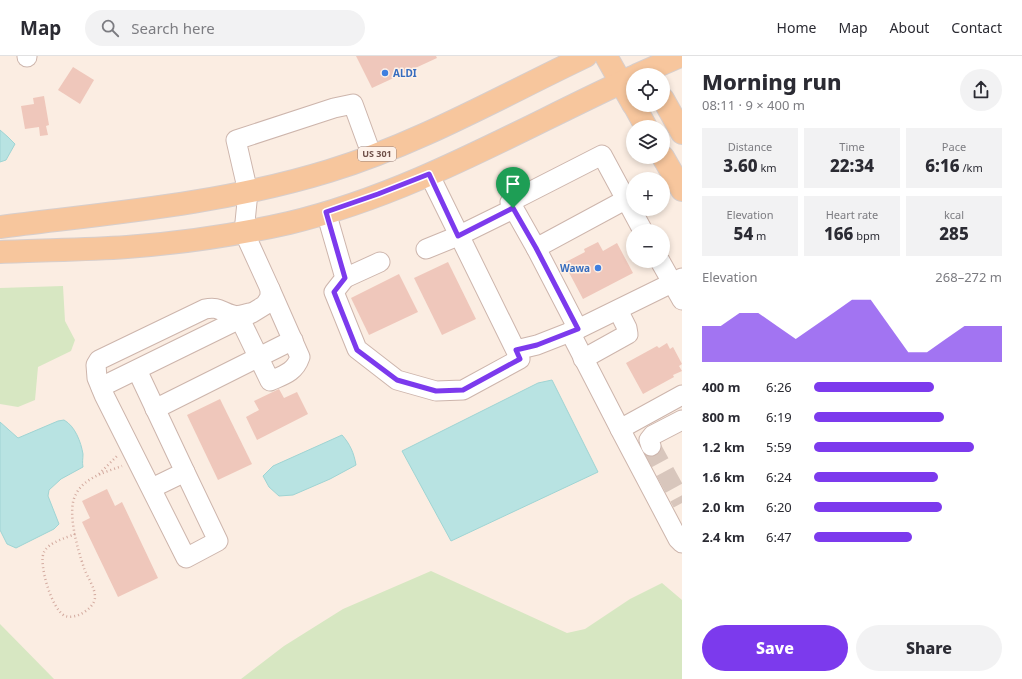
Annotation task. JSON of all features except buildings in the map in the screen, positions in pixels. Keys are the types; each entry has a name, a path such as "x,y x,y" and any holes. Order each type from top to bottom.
{"main road":[{"path":"534,82 561,56"},
{"name":"US 301","path":"0,227 153,208 248,192 330,171 421,136 586,56"},
{"path":"606,56 629,68"},
{"path":"650,68 680,56"},
{"path":"0,252 126,247 244,232 326,212 429,174 626,79"},
{"path":"670,112 682,133"},
{"path":"667,164 682,190"}],"lane":[{"path":"246,316 258,357 270,381 286,374 297,366 300,356 244,232 248,192 236,140 334,108 353,104 372,156"},
{"path":"639,224 602,155 510,202 536,248 574,331 584,359 678,539 682,543"},
{"path":"380,262 345,278 334,292 357,350 397,380 436,391 463,390 520,359 458,236 429,174"},
{"path":"536,248 625,200"},
{"path":"426,249 458,236 513,208"},
{"path":"326,212 345,278"},
{"path":"666,268 677,280 682,300"},
{"path":"516,350 537,345 574,331 677,280"},
{"path":"101,387 266,305 270,297 270,289"},
{"path":"137,370 218,541 186,558 101,387 97,378 96,365 100,360 113,353 205,309 213,307 234,316 246,316"},
{"path":"584,359 628,334 627,328 618,310"},
{"path":"155,409 293,340"},
{"path":"620,430 682,395"},
{"path":"651,446 649,440 653,435 682,420"},
{"path":"152,488 185,472"}],"path":[{"path":"97,476 129,443"},
{"path":"75,534 50,545 44,552 42,559 49,591 57,609 65,616 81,614 93,604 95,597 84,569 75,534 73,511 76,494 86,482 97,476 138,460"}],"green space":[{"path":"63,286 65,321 75,340 71,351 38,367 35,400 18,407 0,404 0,288"},
{"path":"431,571 567,633 585,629 630,599 662,583 682,600 682,679 241,679 284,646 343,609"},
{"path":"0,624 54,679 0,679"}],"water":[{"path":"0,130 15,144 6,160 0,162"},
{"path":"552,380 598,472 451,541 402,451 538,383"},
{"path":"64,420 74,430 81,444 83,467 61,479 49,490 48,496 59,524 54,529 16,548 7,544 0,530 0,422 18,438 58,421"},
{"path":"342,435 351,449 356,465 330,479 293,495 279,496 269,487 263,476 273,466"}],"tunnel":[{"path":"651,446 682,503"}],"place":[{"name":"ALDI","path":"385,73"},
{"name":"Wawa","path":"598,268"}],"route":[{"path":"429,174 458,236 513,208 536,248 578,329 537,345 516,350 520,359 463,390 436,391 397,380 357,350 334,292 345,278 326,212 429,174"}]}
